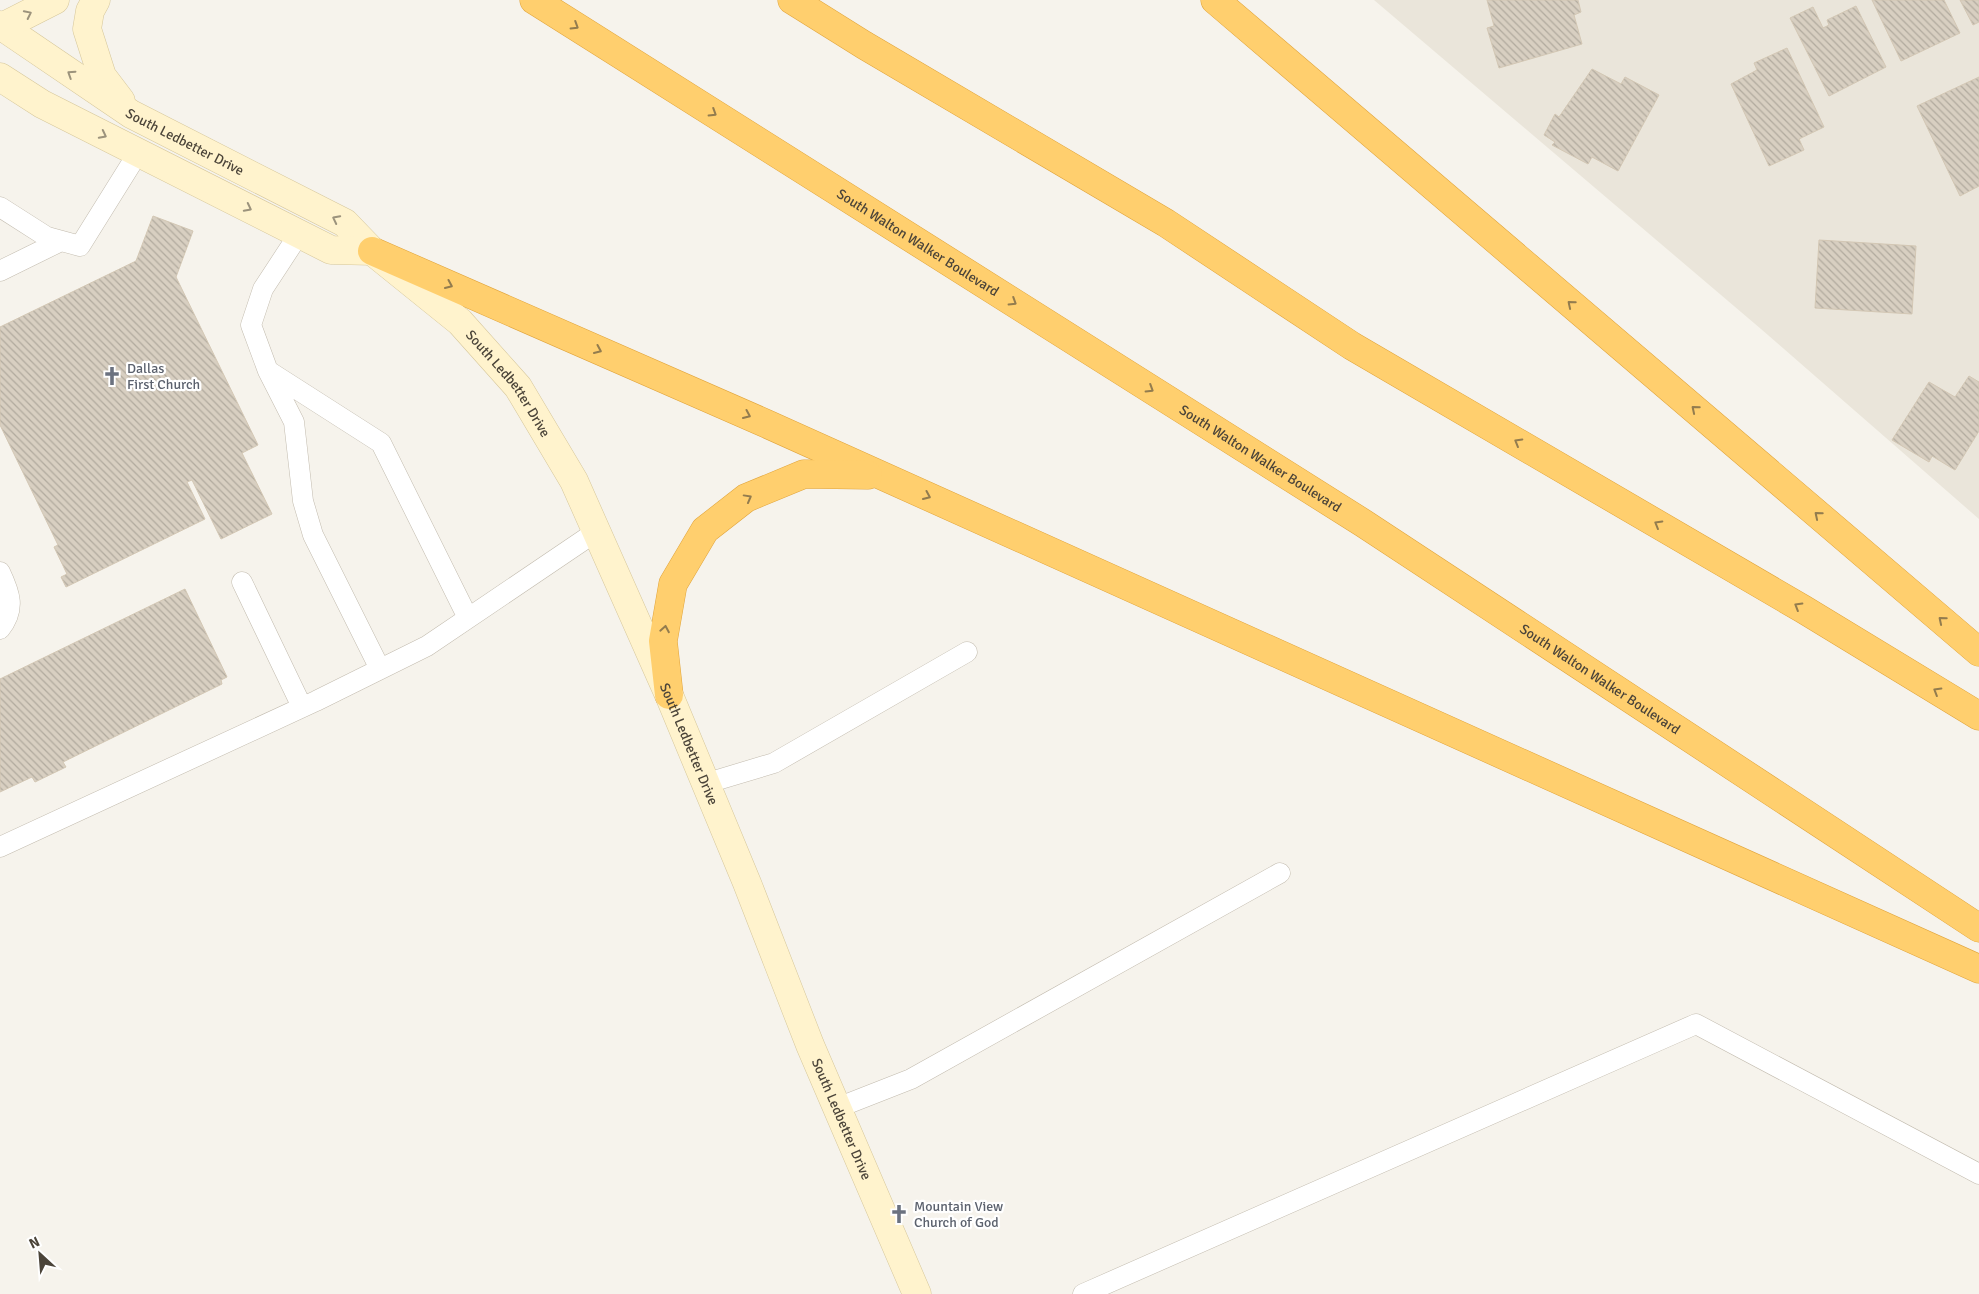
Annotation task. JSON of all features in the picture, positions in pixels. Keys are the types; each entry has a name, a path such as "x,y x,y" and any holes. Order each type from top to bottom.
{"highway":[{"name":"South Walton Walker Boulevard","path":"534,0 1363,523 1979,928"},
{"path":"792,0 864,45 1166,223 1352,346 1803,609 1979,716"},
{"path":"1215,0 1979,652"},
{"path":"372,251 895,482 1979,969"},
{"path":"669,695 663,641 673,584 705,530 746,498 804,474 862,473 895,482"}],"street":[{"path":"1,26 55,0"},
{"path":"96,0 90,11 87,29 102,76 131,114"},
{"name":"South Ledbetter Drive","path":"1,26 131,114 345,223 372,251 460,322 518,387 574,481 597,531 669,695 837,1108 917,1294"},
{"path":"0,77 42,104 331,250 372,251"}],"lane":[{"path":"0,207 47,237 80,246 138,152"},
{"path":"299,234 263,290 251,325 268,371 294,422 303,501 312,535 380,669"},
{"path":"0,271 61,241"},
{"path":"268,371 381,443 468,618"},
{"path":"0,847 302,707 426,646 597,531"},
{"path":"0,572 10,592 8,619 0,629"},
{"path":"242,582 302,707"},
{"path":"704,784 774,763 967,652"},
{"path":"837,1108 911,1079 1280,872"},
{"path":"1083,1294 1696,1024 1979,1174"}],"shaded area":[{"path":"1374,0 1979,0 1979,519 1761,329"}],"building":[{"path":"1487,0 1578,0 1581,12 1574,15 1582,44 1499,68 1487,28 1494,26"},
{"path":"1872,0 1944,0 1960,33 1901,61"},
{"path":"1960,0 1979,0 1979,22 1973,25"},
{"path":"1856,6 1886,67 1829,96 1790,18 1813,7 1823,28 1829,25 1827,20"},
{"path":"1787,48 1824,127 1799,139 1804,150 1769,166 1731,84 1757,70 1754,63"},
{"path":"1592,69 1621,84 1625,77 1659,95 1618,171 1592,157 1588,164 1552,145 1555,142 1544,135 1555,114 1559,117"},
{"path":"1979,77 1979,186 1960,196 1917,106"},
{"name":"Dallas First Church","path":"153,216 193,231 176,277 258,445 242,453 272,514 221,539 192,480 187,482 205,519 66,587 61,577 67,574 54,547 58,545 0,425 0,327 136,261"},
{"path":"1819,240 1916,246 1912,314 1815,308"},
{"path":"1969,376 1979,382 1979,431 1955,470 1932,456 1929,462 1892,440 1929,382 1955,397"},
{"path":"185,589 227,677 221,680 222,684 63,762 66,767 35,782 32,777 0,792 0,679"}],"place":[{"name":"Dallas First Church","path":"112,376"},
{"name":"Mountain View Church of God","path":"899,1214"}]}
